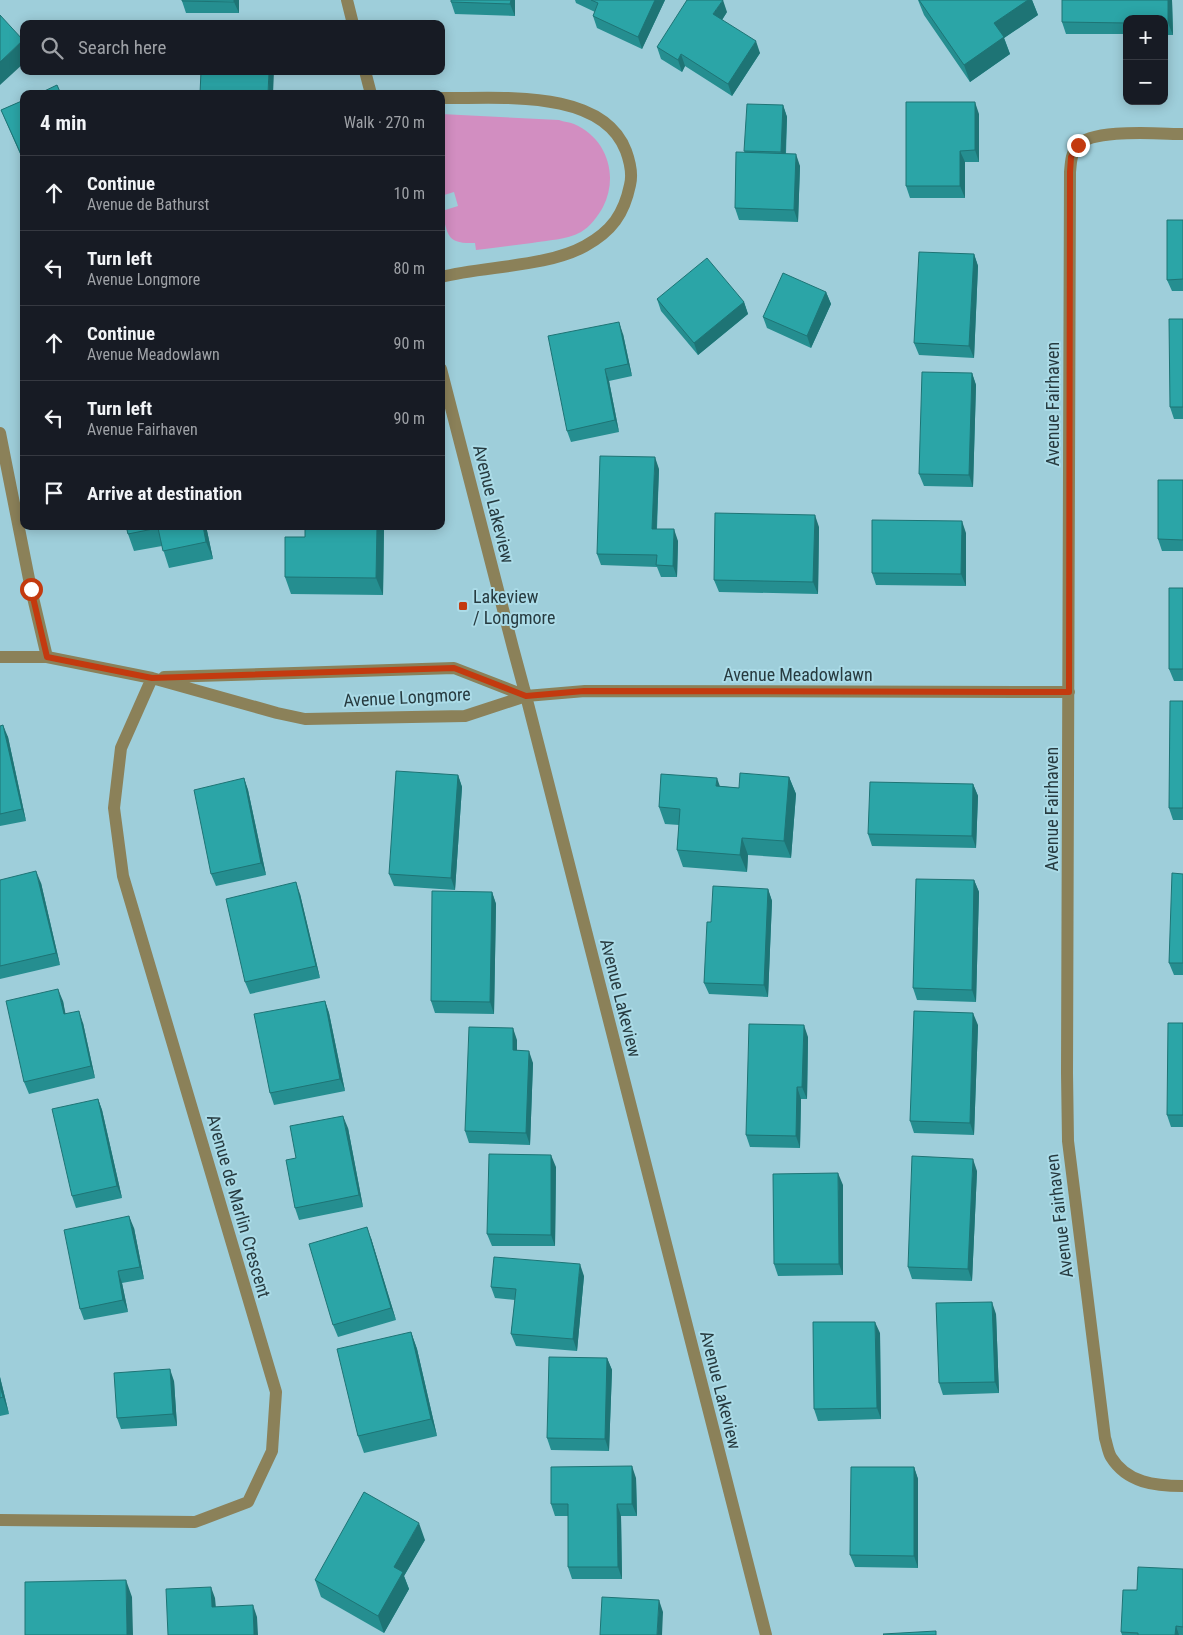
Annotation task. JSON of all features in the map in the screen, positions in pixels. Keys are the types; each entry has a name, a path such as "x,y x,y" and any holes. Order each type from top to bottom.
{"street":[{"path":"347,0 352,20"},
{"path":"366,75 370,90"},
{"path":"445,98 533,100 579,108 596,115 612,128 623,144 630,163 631,181 627,201 618,220 604,234 584,247 562,256 539,261 459,272 445,276"},
{"name":"Avenue Fairhaven","path":"1183,134 1109,134 1086,140 1078,145 1071,157 1068,1141 1105,1438 1110,1456 1120,1469 1132,1477 1149,1484 1183,1486"},
{"name":"Avenue Lakeview","path":"445,384 766,1635"},
{"path":"0,433 31,589 47,657"},
{"name":"Avenue Longmore","path":"0,657 47,657 152,678 305,719 465,716 526,696"},
{"name":"Avenue Longmore","path":"152,678 454,668 526,696"},
{"name":"Avenue de Marlin Crescent","path":"0,1520 195,1522 248,1502 272,1451 276,1392 123,876 114,808 121,748 152,678"},
{"name":"Avenue Meadowlawn","path":"526,696 584,691 1069,692"}],"shaded area":[{"path":"445,114 559,120 574,124 585,130 602,148 610,171 608,195 594,221 575,235 532,243 476,250 475,243 453,240 447,232 445,210 458,206 454,192 445,195"}],"building":[{"path":"234,0 234,2 182,1"},
{"path":"451,0 511,0 510,4 451,2"},
{"path":"591,0 655,0 638,37 593,16 598,3"},
{"path":"687,0 723,0 713,14 756,41 728,84 681,54 678,60 657,47"},
{"path":"919,0 1028,0 994,23 1004,37 964,65"},
{"path":"1062,0 1168,0 1168,15 1123,15 1123,23 1062,22"},
{"path":"0,15 20,37 20,43 0,62"},
{"path":"201,75 269,75 268,90 200,90"},
{"path":"57,85 59,90 46,90"},
{"path":"20,102 20,152 1,110"},
{"path":"906,102 975,102 975,150 960,151 960,186 906,186"},
{"path":"747,104 783,105 781,152 744,151"},
{"path":"736,152 796,154 794,210 735,208"},
{"path":"1167,220 1183,220 1183,279 1167,280"},
{"path":"919,252 974,254 969,346 914,343"},
{"path":"707,258 744,302 694,343 657,299"},
{"path":"783,273 826,292 807,336 763,317"},
{"path":"1169,319 1183,319 1183,407 1170,407"},
{"path":"619,322 628,364 605,369 615,420 567,431 548,336"},
{"path":"922,372 972,373 969,475 919,474"},
{"path":"600,456 655,457 652,529 674,529 673,566 656,565 657,555 597,554"},
{"path":"1158,480 1183,480 1183,540 1158,539"},
{"path":"715,513 815,515 813,582 714,580"},
{"path":"872,520 962,521 961,574 872,573"},
{"path":"127,530 148,530 128,534"},
{"path":"158,530 204,530 206,542 163,551"},
{"path":"305,530 377,530 376,578 285,577 285,537 305,537"},
{"path":"1169,588 1183,588 1183,669 1169,669"},
{"path":"1170,701 1183,701 1183,808 1169,808"},
{"path":"3,725 22,809 0,814 0,726"},
{"path":"396,771 458,775 451,878 389,874"},
{"path":"740,773 789,777 784,841 742,838 740,855 677,850 680,809 659,807 661,774 717,778 716,786 739,788"},
{"path":"244,778 261,863 211,874 194,790"},
{"path":"870,782 973,784 972,836 868,834"},
{"path":"36,871 56,953 0,966 0,880"},
{"path":"1172,873 1183,874 1183,963 1169,963"},
{"path":"916,879 974,880 972,990 913,988"},
{"path":"296,882 316,966 245,982 226,899"},
{"path":"713,886 768,889 764,985 704,983 707,922 711,922"},
{"path":"432,891 492,892 490,1002 431,1001"},
{"path":"58,989 64,1014 79,1011 91,1066 24,1082 6,1001"},
{"path":"325,1001 340,1079 270,1093 254,1014"},
{"path":"914,1011 973,1013 970,1123 910,1121"},
{"path":"1168,1023 1183,1023 1183,1115 1167,1115"},
{"path":"749,1024 804,1025 802,1087 797,1087 796,1136 746,1135"},
{"path":"469,1027 513,1028 513,1050 529,1051 526,1133 465,1131"},
{"path":"98,1099 117,1186 72,1196 52,1109"},
{"path":"343,1116 359,1195 295,1208 286,1160 296,1158 290,1126"},
{"path":"489,1154 551,1155 551,1235 487,1234"},
{"path":"912,1156 973,1159 968,1269 908,1267"},
{"path":"838,1173 839,1264 774,1264 773,1174"},
{"path":"129,1216 140,1267 118,1271 123,1300 80,1309 64,1230"},
{"path":"367,1227 391,1308 333,1325 309,1244"},
{"path":"494,1257 580,1264 573,1339 511,1334 516,1289 491,1287"},
{"path":"992,1302 995,1382 939,1383 936,1303"},
{"path":"813,1322 875,1322 877,1408 814,1409"},
{"path":"411,1332 431,1419 358,1436 337,1349"},
{"path":"549,1357 607,1358 605,1439 547,1438"},
{"path":"170,1369 173,1414 117,1418 114,1373"},
{"path":"0,1386 3,1397 0,1398"},
{"path":"632,1466 632,1504 617,1504 618,1567 568,1567 568,1504 551,1504 551,1467"},
{"path":"851,1467 914,1467 914,1556 850,1555"},
{"path":"364,1492 419,1523 394,1567 403,1572 378,1616 315,1580"},
{"path":"1138,1567 1183,1569 1183,1627 1176,1626 1175,1635 1138,1635 1138,1633 1121,1632 1123,1590 1137,1590"},
{"path":"126,1580 127,1635 25,1635 25,1582"},
{"path":"211,1587 212,1607 253,1605 254,1635 168,1635 166,1589"},
{"path":"602,1597 659,1600 657,1635 600,1635"},
{"path":"936,1631 936,1635 883,1634"}],"place":[{"name":"Lakeview / Longmore","path":"463,606"}],"route":[{"path":"31,589 47,657 152,678 454,668 526,696 584,691 1069,692 1070,172 1071,157 1078,145"}]}
